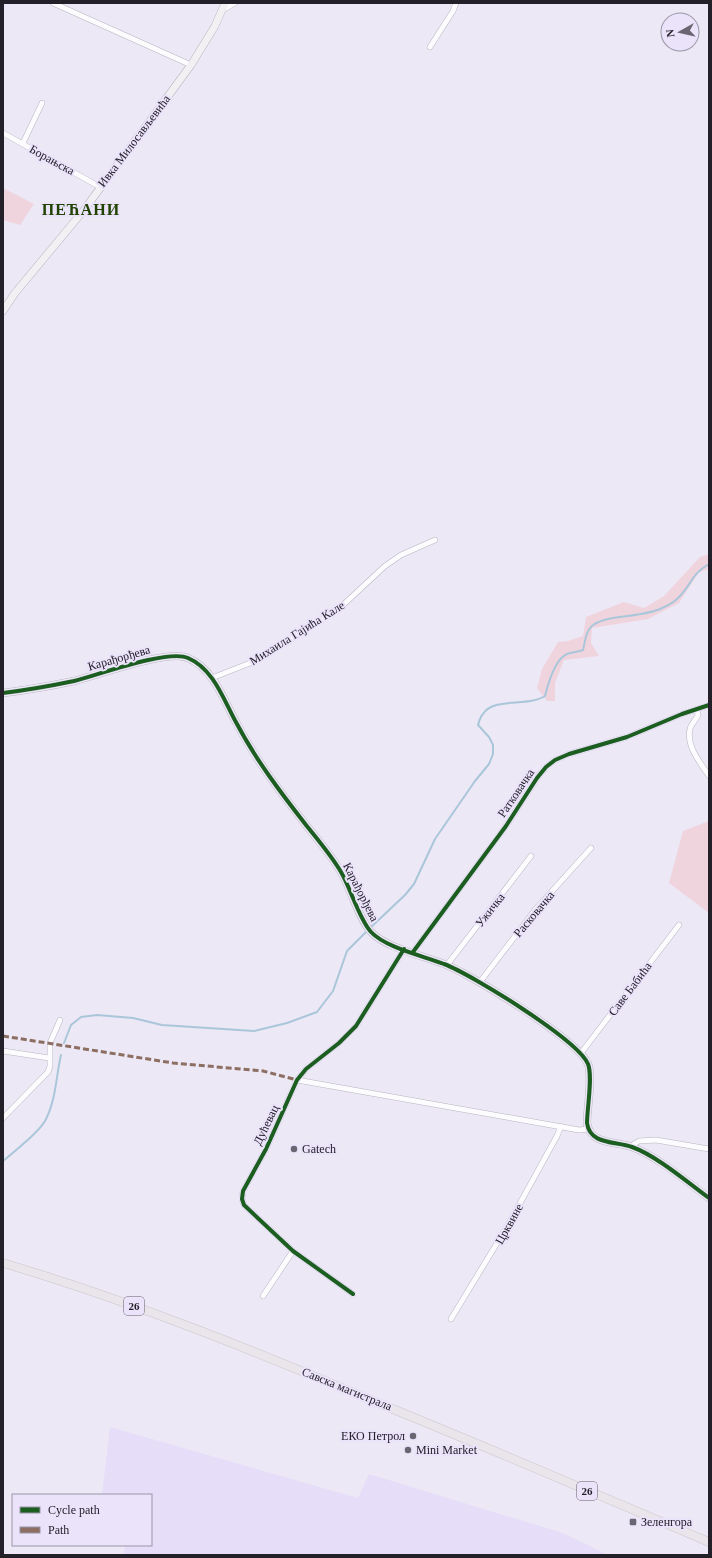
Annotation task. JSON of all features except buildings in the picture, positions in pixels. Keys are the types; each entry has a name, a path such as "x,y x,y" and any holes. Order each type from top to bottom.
{"main road":[{"name":"Савска магистрала","path":"3,1263 76,1285 243,1347 396,1409 709,1542"}],"street":[{"path":"53,3 191,65"},
{"path":"224,6 226,8 235,3"},
{"path":"430,47 453,11 456,3"},
{"name":"Ивка Милосављевића","path":"3,311 84,210 191,65 215,26 224,6"},
{"path":"23,143 42,103"},
{"name":"Борањска","path":"3,133 100,187"},
{"name":"Михаила Гајића Кале","path":"212,678 255,661 330,615 344,605 385,566 402,555 435,540"},
{"name":"Карађорђева","path":"3,693 51,686 152,659 176,655 183,656 193,661 206,671 212,678 252,752 321,843 341,872 367,927 380,940 448,965 480,982 557,1032 580,1053 588,1064 590,1072 587,1117 588,1129"},
{"name":"Ратковачка","path":"413,952 487,852 546,767 555,760 569,754 627,737 682,714 709,705"},
{"path":"697,710 698,715 690,727 689,739 695,754 709,776"},
{"name":"Расковачка","path":"480,982 535,910 590,848"},
{"name":"Ужичка","path":"448,965 531,856"},
{"name":"Саве Бабића","path":"580,1053 680,925"},
{"name":"Дућевац","path":"353,1294 293,1250 244,1205 242,1199 243,1191 266,1149 297,1080 306,1069 356,1026 404,949"},
{"path":"3,1118 48,1072 50,1066 50,1043 60,1020"},
{"path":"3,1051 49,1058"},
{"path":"297,1080 579,1130 588,1129 596,1138 631,1146 650,1156 709,1198"},
{"name":"Црквине","path":"451,1319 504,1232 561,1126"},
{"path":"631,1146 640,1141 656,1140 709,1149"},
{"path":"263,1296 293,1250"}],"shaded area":[{"path":"3,188 34,204 20,225 3,220"},
{"path":"709,554 709,569 699,572 679,603 648,619 592,628 591,643 599,656 564,660 555,683 555,701 547,701 537,688 542,669 558,642 568,641 583,636 586,617 624,602 644,608 664,596 700,557"},
{"path":"709,821 709,913 669,883 683,831"},
{"path":"110,1427 358,1498 369,1474 563,1533 610,1555 123,1555 126,1546 152,1546 152,1494 102,1494"}],"waterway":[{"path":"370,928 405,895 414,884 435,839 475,781 489,764 493,754 493,745 489,737 478,725 481,717 488,709 503,704 530,701 545,696 553,672 559,661 567,654 583,650 587,633 593,625 607,619 645,613 666,606 678,598 698,572 709,564"},
{"path":"64,1043 71,1025 81,1017 97,1015 133,1018 162,1025 254,1031 287,1023 317,1012 333,991 347,951 367,931"},
{"path":"3,1161 32,1136 45,1121 54,1097 61,1055"}],"marked path":[{"path":"3,1036 173,1063 263,1071 297,1080"}],"cycle path":[{"path":"3,693 74,681 132,664 165,657 178,656 188,658 197,663 212,678 244,737 269,776 337,866 345,879 363,920 371,932 378,938 395,947 458,970 499,994 545,1024 580,1053 588,1064 590,1084 587,1123 589,1130 593,1135 604,1141 625,1145 642,1151 672,1170 709,1198"},
{"path":"413,952 506,826 537,778 546,767 555,760 569,754 627,737 682,714 709,705"},
{"path":"353,1294 293,1251 244,1205 242,1199 243,1191 266,1149 297,1080 306,1069 339,1043 356,1026 404,949"}],"place":[{"name":"Gatech","path":"294,1149"},
{"name":"ЕКО Петрол","path":"413,1436"},
{"name":"Mini Market","path":"408,1450"},
{"name":"Зеленгора","path":"633,1522"}],"district":[{"name":"ПЕЋАНИ","path":"81,209"}]}
